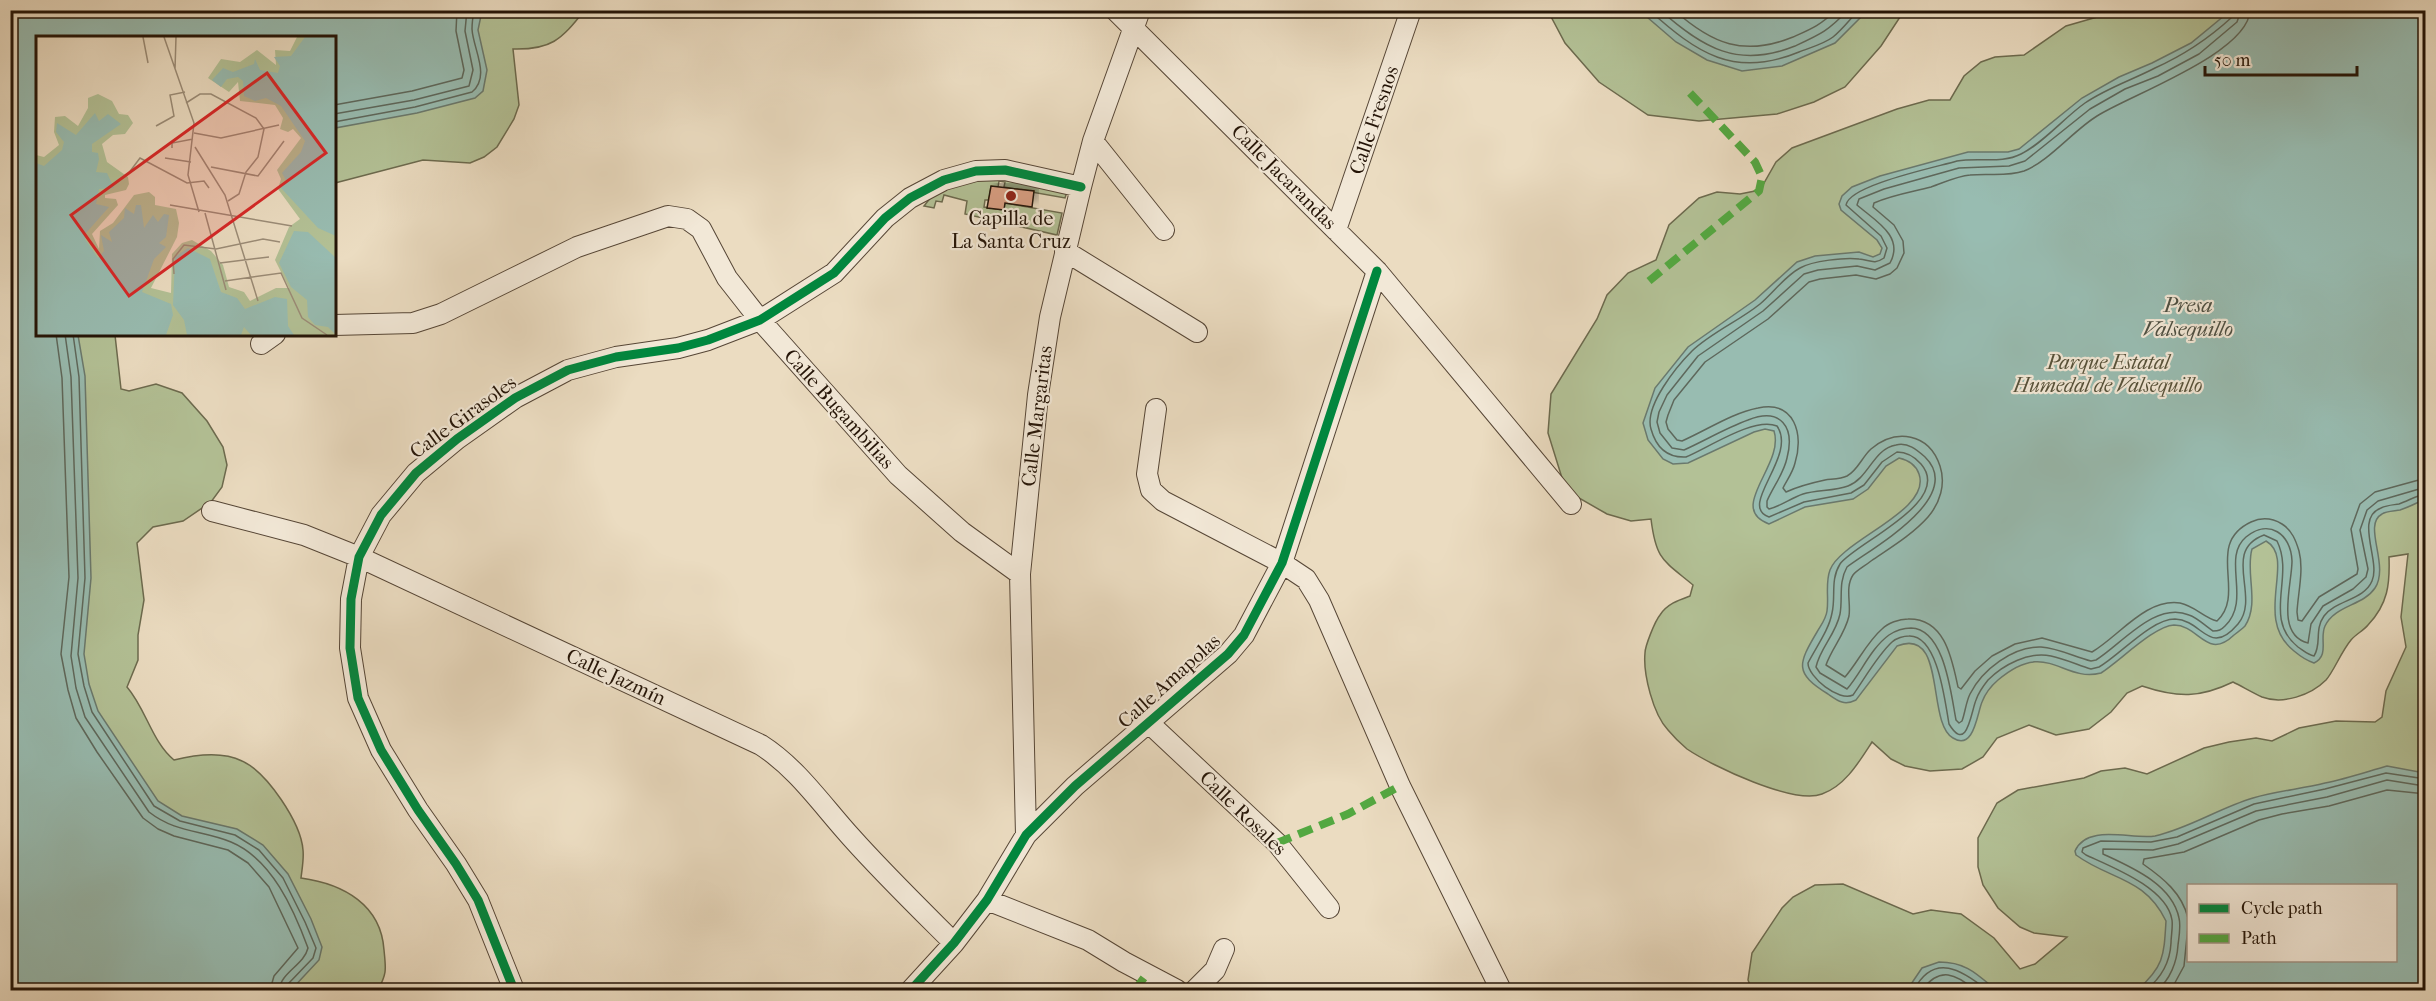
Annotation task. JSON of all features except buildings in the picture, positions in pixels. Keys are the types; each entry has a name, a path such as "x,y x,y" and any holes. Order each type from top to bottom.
{"street":[{"name":"Calle Jacarandas","path":"1115,10 1137,19 1377,271 1571,504"},
{"name":"Calle Fresnos","path":"1336,230 1411,10"},
{"name":"Calle Margaritas","path":"1026,835 1020,574 1038,395 1050,317 1093,141 1137,19"},
{"path":"1093,141 1164,230"},
{"name":"Calle Girasoles","path":"514,990 478,900 381,750 358,698 350,648 351,599 359,557 381,515 416,473 457,439 515,398 568,370 616,357 678,348 708,340 760,320 834,273 885,218 910,198 944,180 976,171 1005,170 1081,187"},
{"name":"Calle Bugambilias","path":"336,325 413,323 441,314 577,247 668,216 687,219 701,229 727,278 760,320 898,475 962,532 1020,574"},
{"path":"1065,251 1197,332"},
{"name":"Calle Amapolas","path":"911,990 954,943 987,900 1026,835 1076,786 1228,654 1244,635 1282,562 1377,271"},
{"path":"1156,409 1147,474 1151,490 1163,501 1282,562 1306,579 1319,600 1400,786 1501,990"},
{"name":"Calle Jazmín","path":"212,511 304,535 359,557 761,745 790,768 852,839 954,943"},
{"name":"Calle Rosales","path":"1150,724 1277,843 1329,908"},
{"path":"987,900 1088,940 1177,990"},
{"path":"1195,990 1215,970 1224,949"}],"green space":[{"path":"10,11 584,11 569,29 554,41 537,48 513,49 519,105 514,119 497,147 484,157 470,163 423,160 336,183 336,36 36,36 36,336 115,336 121,389 129,391 156,384 182,393 207,421 223,447 227,465 222,487 211,502 183,521 153,527 137,543 144,600 138,635 138,660 127,687 154,735 166,753 174,760 208,755 226,756 242,761 262,776 281,800 301,839 303,864 301,878 332,885 358,899 368,909 381,934 385,967 378,990 11,990"},
{"path":"1548,11 1904,11 1881,46 1845,87 1814,102 1777,114 1699,121 1648,115 1599,82 1565,43"},
{"name":"Parque Estatal Humedal de Valsequillo","path":"2118,11 2425,11 2425,990 1752,990 1748,980 1752,953 1782,908 1793,897 1815,885 1843,884 1913,914 1931,910 1961,914 1994,938 2020,969 2035,964 2067,937 2034,933 2020,927 1998,908 1983,885 1978,867 1978,838 1997,803 2018,790 2084,778 2101,771 2125,768 2147,774 2204,748 2229,742 2256,738 2272,741 2299,728 2336,721 2375,722 2382,717 2386,691 2406,647 2401,617 2408,554 2389,557 2388,585 2380,609 2366,627 2351,640 2326,680 2305,694 2288,699 2262,697 2233,682 2210,691 2189,695 2167,693 2142,686 2127,693 2111,712 2089,729 2056,735 2029,725 1997,738 1983,757 1962,769 1930,771 1905,766 1891,759 1872,742 1851,772 1838,785 1822,794 1809,796 1774,789 1733,774 1687,749 1663,723 1650,693 1645,653 1656,622 1663,611 1690,596 1693,585 1663,558 1655,543 1651,519 1631,521 1607,514 1572,494 1562,478 1548,433 1551,394 1597,319 1607,295 1628,273 1656,260 1669,225 1699,198 1717,192 1740,194 1760,190 1776,162 1792,148 1897,109 1929,100 1950,100 1964,76 1981,62 1995,57 2024,55 2066,26"},
{"path":"1009,172 1069,185 1065,198 1004,187 1005,182 999,181 998,187 991,187 989,200 985,200 984,207 1003,210 1005,203 1062,213 1057,235 965,214 967,201 944,195 942,202 936,201 934,208 924,206 943,182"}],"water":[{"path":"10,11 482,11 478,30 487,70 483,91 475,98 417,113 336,128 336,36 36,36 36,336 78,336 85,376 91,578 84,654 89,684 98,711 158,801 182,816 237,829 263,845 288,874 311,919 322,947 319,960 291,990 11,990"},
{"path":"1640,11 1867,11 1835,43 1782,66 1742,71 1707,60 1676,42"},
{"name":"Presa Valsequillo","path":"2230,11 2425,11 2425,499 2400,510 2384,513 2377,519 2375,536 2380,568 2375,588 2364,599 2342,609 2330,619 2323,631 2322,656 2314,663 2311,662 2294,651 2282,638 2276,622 2278,561 2274,550 2266,541 2252,549 2250,568 2252,598 2249,617 2245,626 2225,642 2210,643 2183,626 2174,625 2147,637 2101,673 2075,672 2042,662 2029,663 2015,668 1991,687 1966,740 1960,741 1953,738 1945,729 1930,662 1923,650 1913,644 1897,646 1856,700 1848,703 1838,701 1809,680 1803,667 1806,652 1826,614 1830,570 1850,548 1884,525 1912,500 1919,488 1918,471 1911,463 1899,458 1886,466 1868,489 1853,499 1805,507 1769,524 1757,517 1753,508 1759,484 1772,458 1775,444 1774,431 1765,429 1754,432 1688,463 1673,464 1663,459 1648,440 1643,423 1655,388 1688,347 1755,300 1797,262 1815,256 1859,252 1873,257 1880,254 1882,248 1877,240 1841,210 1839,204 1842,196 1852,187 1880,176 1968,152 2008,152 2019,149 2082,98 2119,77 2191,43"},
{"path":"2387,766 2419,772 2425,769 2425,990 2137,990 2153,974 2161,960 2166,921 2148,896 2137,887 2076,855 2075,851 2081,842 2089,837 2111,834 2155,836 2253,798 2333,781"},
{"path":"1939,962 1964,967 1977,974 1996,990 1907,990 1922,968"}],"marked path":[{"path":"1649,281 1759,191 1762,177 1755,162 1690,93"},
{"path":"1277,843 1348,814 1400,786"},
{"path":"1135,990 1146,975"}],"cycle path":[{"path":"514,990 478,900 381,750 358,698 350,648 351,599 359,557 381,515 416,473 457,439 515,398 568,370 616,357 678,348 708,340 760,320 834,273 885,218 910,198 944,180 976,171 1005,170 1081,187"},
{"path":"911,990 954,943 987,900 1026,835 1075,786 1228,654 1244,635 1282,563 1377,271"}],"place":[{"name":"Capilla de La Santa Cruz","path":"1011,196"}]}
